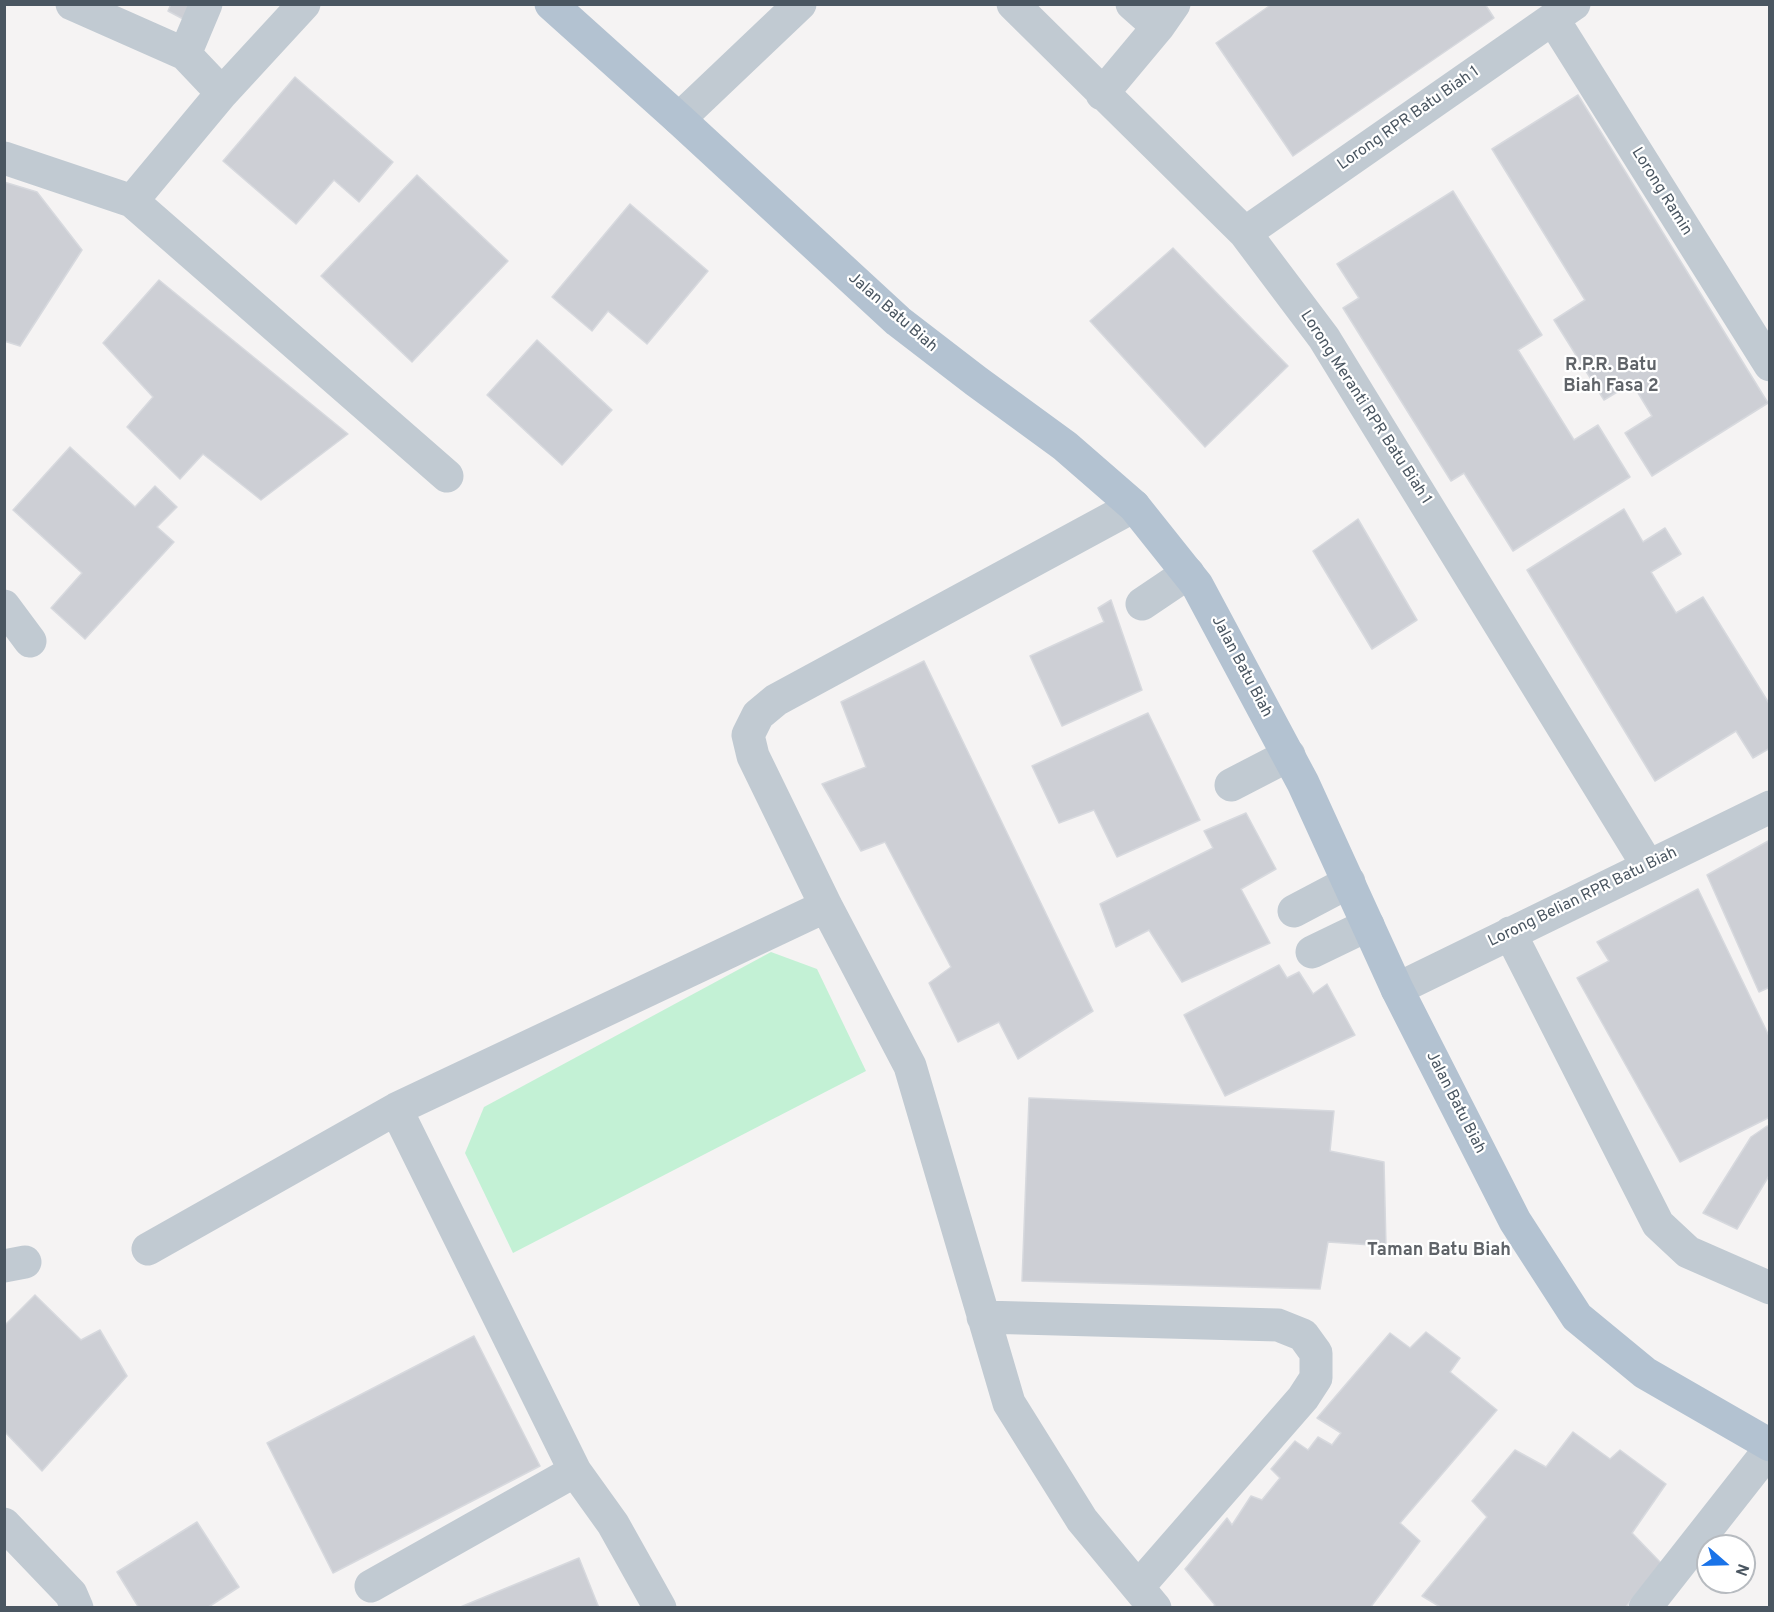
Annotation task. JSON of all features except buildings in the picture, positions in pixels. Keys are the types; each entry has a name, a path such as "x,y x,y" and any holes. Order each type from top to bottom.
{"main road":[{"name":"Jalan Batu Biah","path":"551,4 679,118 898,321 1065,446 1134,506 1197,585 1289,755 1397,989 1515,1221 1577,1317 1645,1373 1770,1447"}],"street":[{"path":"72,4 185,54 222,93"},
{"path":"185,54 206,4"},
{"path":"132,201 222,93 304,4"},
{"path":"679,118 800,4"},
{"name":"Lorong Meranti RPR Batu Biah 1","path":"1013,4 1245,233 1324,338 1648,866"},
{"path":"1102,94 1166,16 1132,4"},
{"name":"Lorong RPR Batu Biah 1","path":"1245,233 1564,12"},
{"name":"Lorong Ramin","path":"1564,12 1770,365"},
{"path":"4,158 132,201 447,476"},
{"path":"983,1317 1278,1325 1303,1335 1316,1353 1316,1378 1303,1398 1147,1597 1082,1520 1009,1403 983,1317 910,1066 826,906 753,756 748,735 758,715 776,700 1134,506"},
{"path":"1142,604 1188,573"},
{"path":"4,606 30,641"},
{"path":"1231,785 1289,755"},
{"name":"Lorong Belian RPR Batu Biah","path":"1397,989 1770,807"},
{"path":"1294,911 1349,882"},
{"path":"148,1249 396,1109 826,906"},
{"path":"1312,952 1368,925"},
{"path":"1510,933 1658,1224 1688,1252 1770,1288"},
{"path":"396,1109 575,1471 613,1524 660,1608"},
{"path":"1645,1608 1770,1447"},
{"path":"371,1586 575,1471"},
{"path":"4,1524 70,1594 77,1608"}],"green space":[{"path":"771,952 817,969 866,1071 513,1253 465,1153 484,1107"}],"district":[{"name":"R.P.R. Batu Biah Fasa 2","path":"1611,376"},
{"name":"Taman Batu Biah","path":"1439,1251"}]}
